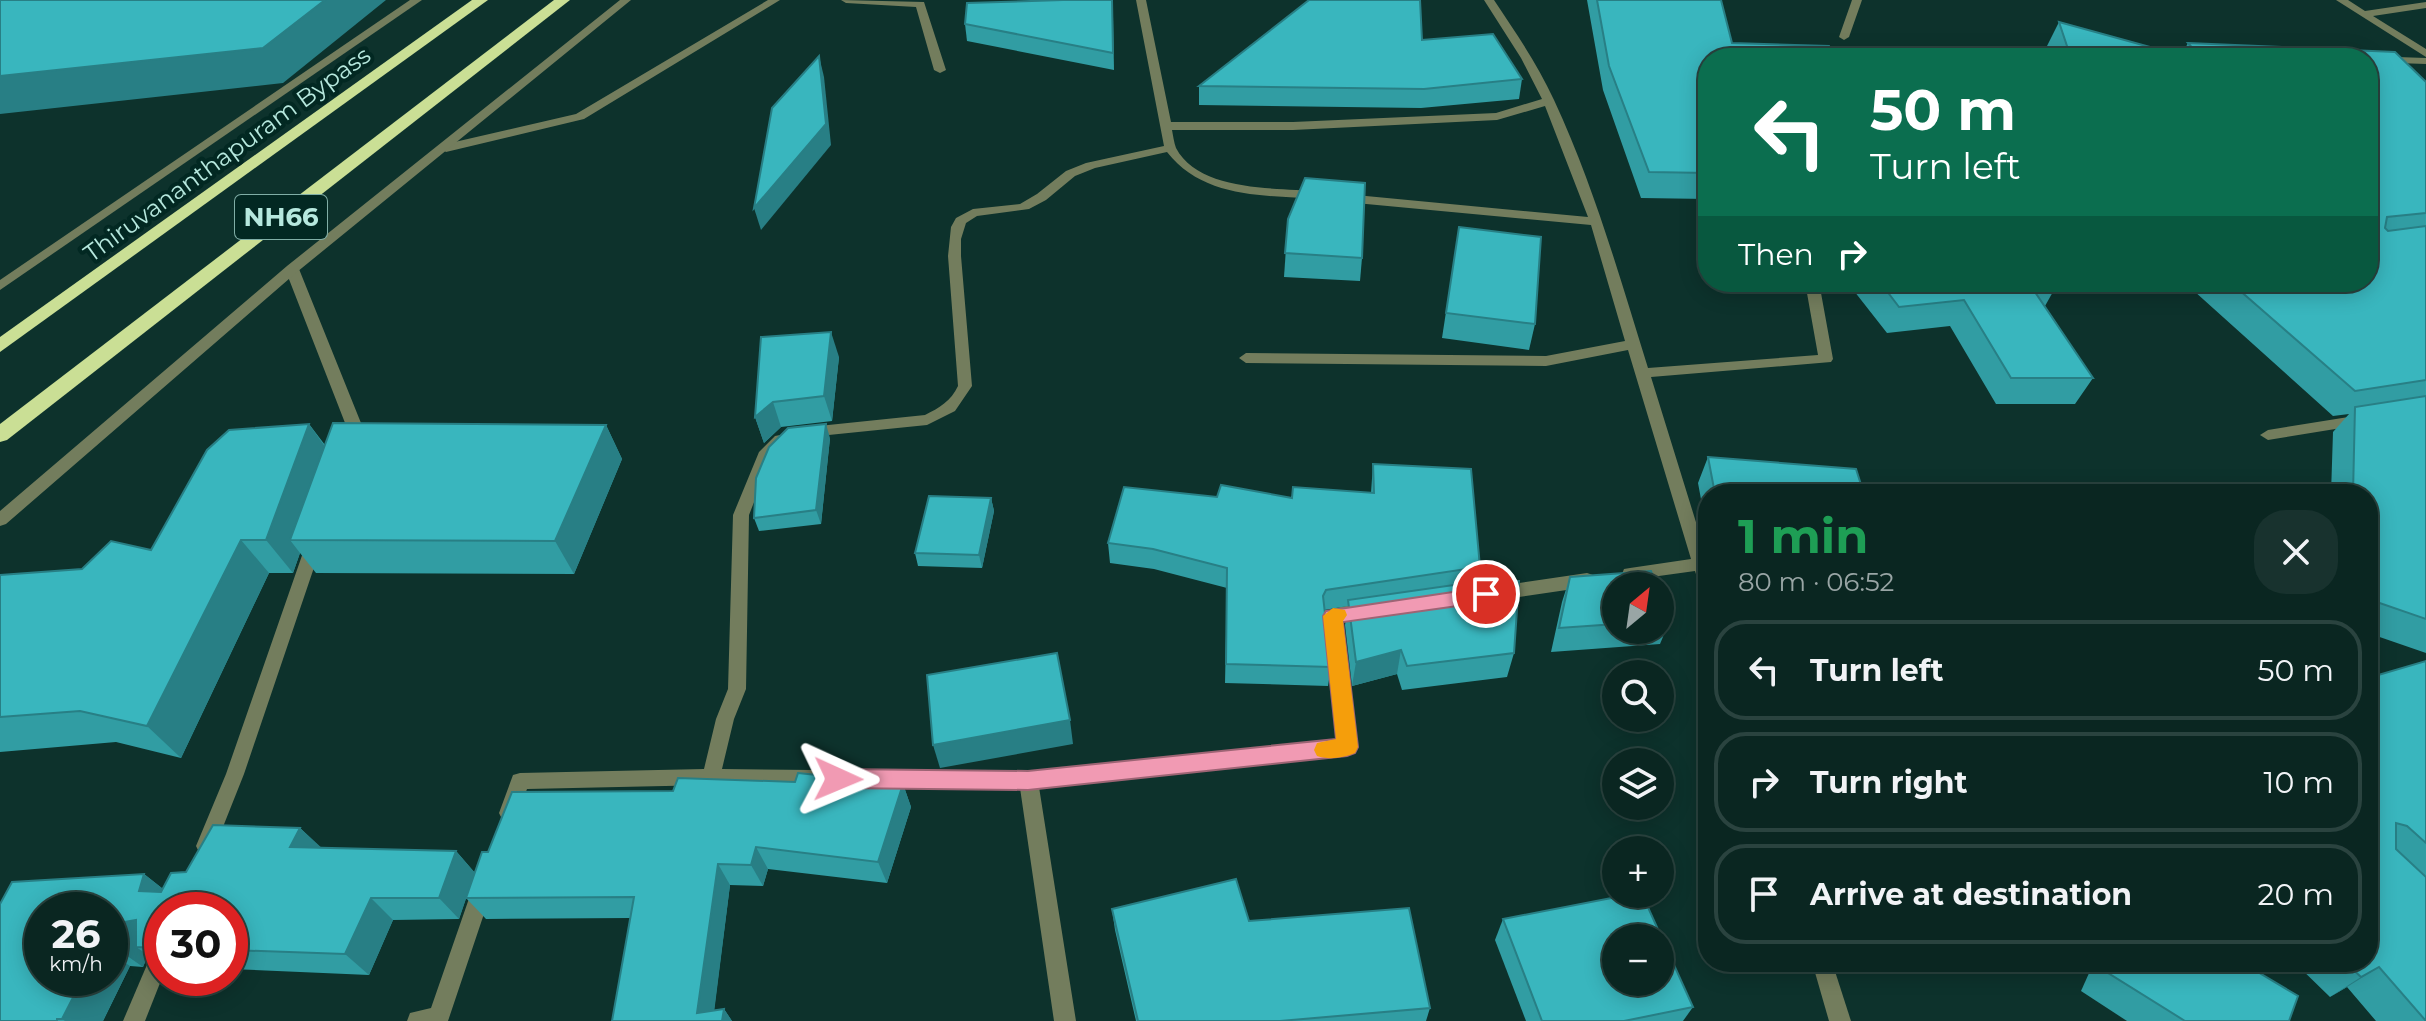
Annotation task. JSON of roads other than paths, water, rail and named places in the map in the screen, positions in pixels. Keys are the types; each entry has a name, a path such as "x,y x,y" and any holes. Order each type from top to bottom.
{"highway":[{"name":"Thiruvananthapuram Bypass","path":"0,346 481,0"},
{"name":"NH66","path":"0,435 563,0"}],"street":[{"name":"Thiruvananthapuram Bypass","path":"0,286 417,0"},
{"path":"0,520 292,269 626,0"},
{"path":"446,148 580,117 775,0"},
{"path":"846,0 920,4 940,70"},
{"path":"1141,0 1170,148 1178,162 1196,177 1231,187 1596,222"},
{"path":"1489,0 1527,58 1549,101 1596,222 1698,554"},
{"path":"1844,37 1857,0"},
{"path":"2341,0 2426,54"},
{"path":"2364,14 2426,5"},
{"path":"2378,59 2426,61"},
{"path":"1167,126 1293,126 1497,116 1549,101"},
{"path":"711,777 725,719 737,689 741,515 764,456 787,434 927,420 945,412 959,401 965,386 956,263 956,229 961,220 972,213 1028,206 1044,198 1078,170 1170,148"},
{"path":"292,269 355,428 344,458"},
{"path":"1642,373 1826,359 1814,292"},
{"path":"1246,358 1546,361 1633,344"},
{"path":"2268,435 2379,417"},
{"path":"196,869 235,774 318,533"},
{"path":"1486,594 1698,564"},
{"path":"499,840 520,781 711,777 1028,780 1347,747 1333,616 1379,610"},
{"path":"1028,780 1065,1021"},
{"path":"418,1021 438,1018 489,870"},
{"path":"1825,972 1840,1021"},
{"path":"134,1021 144,996"}]}
